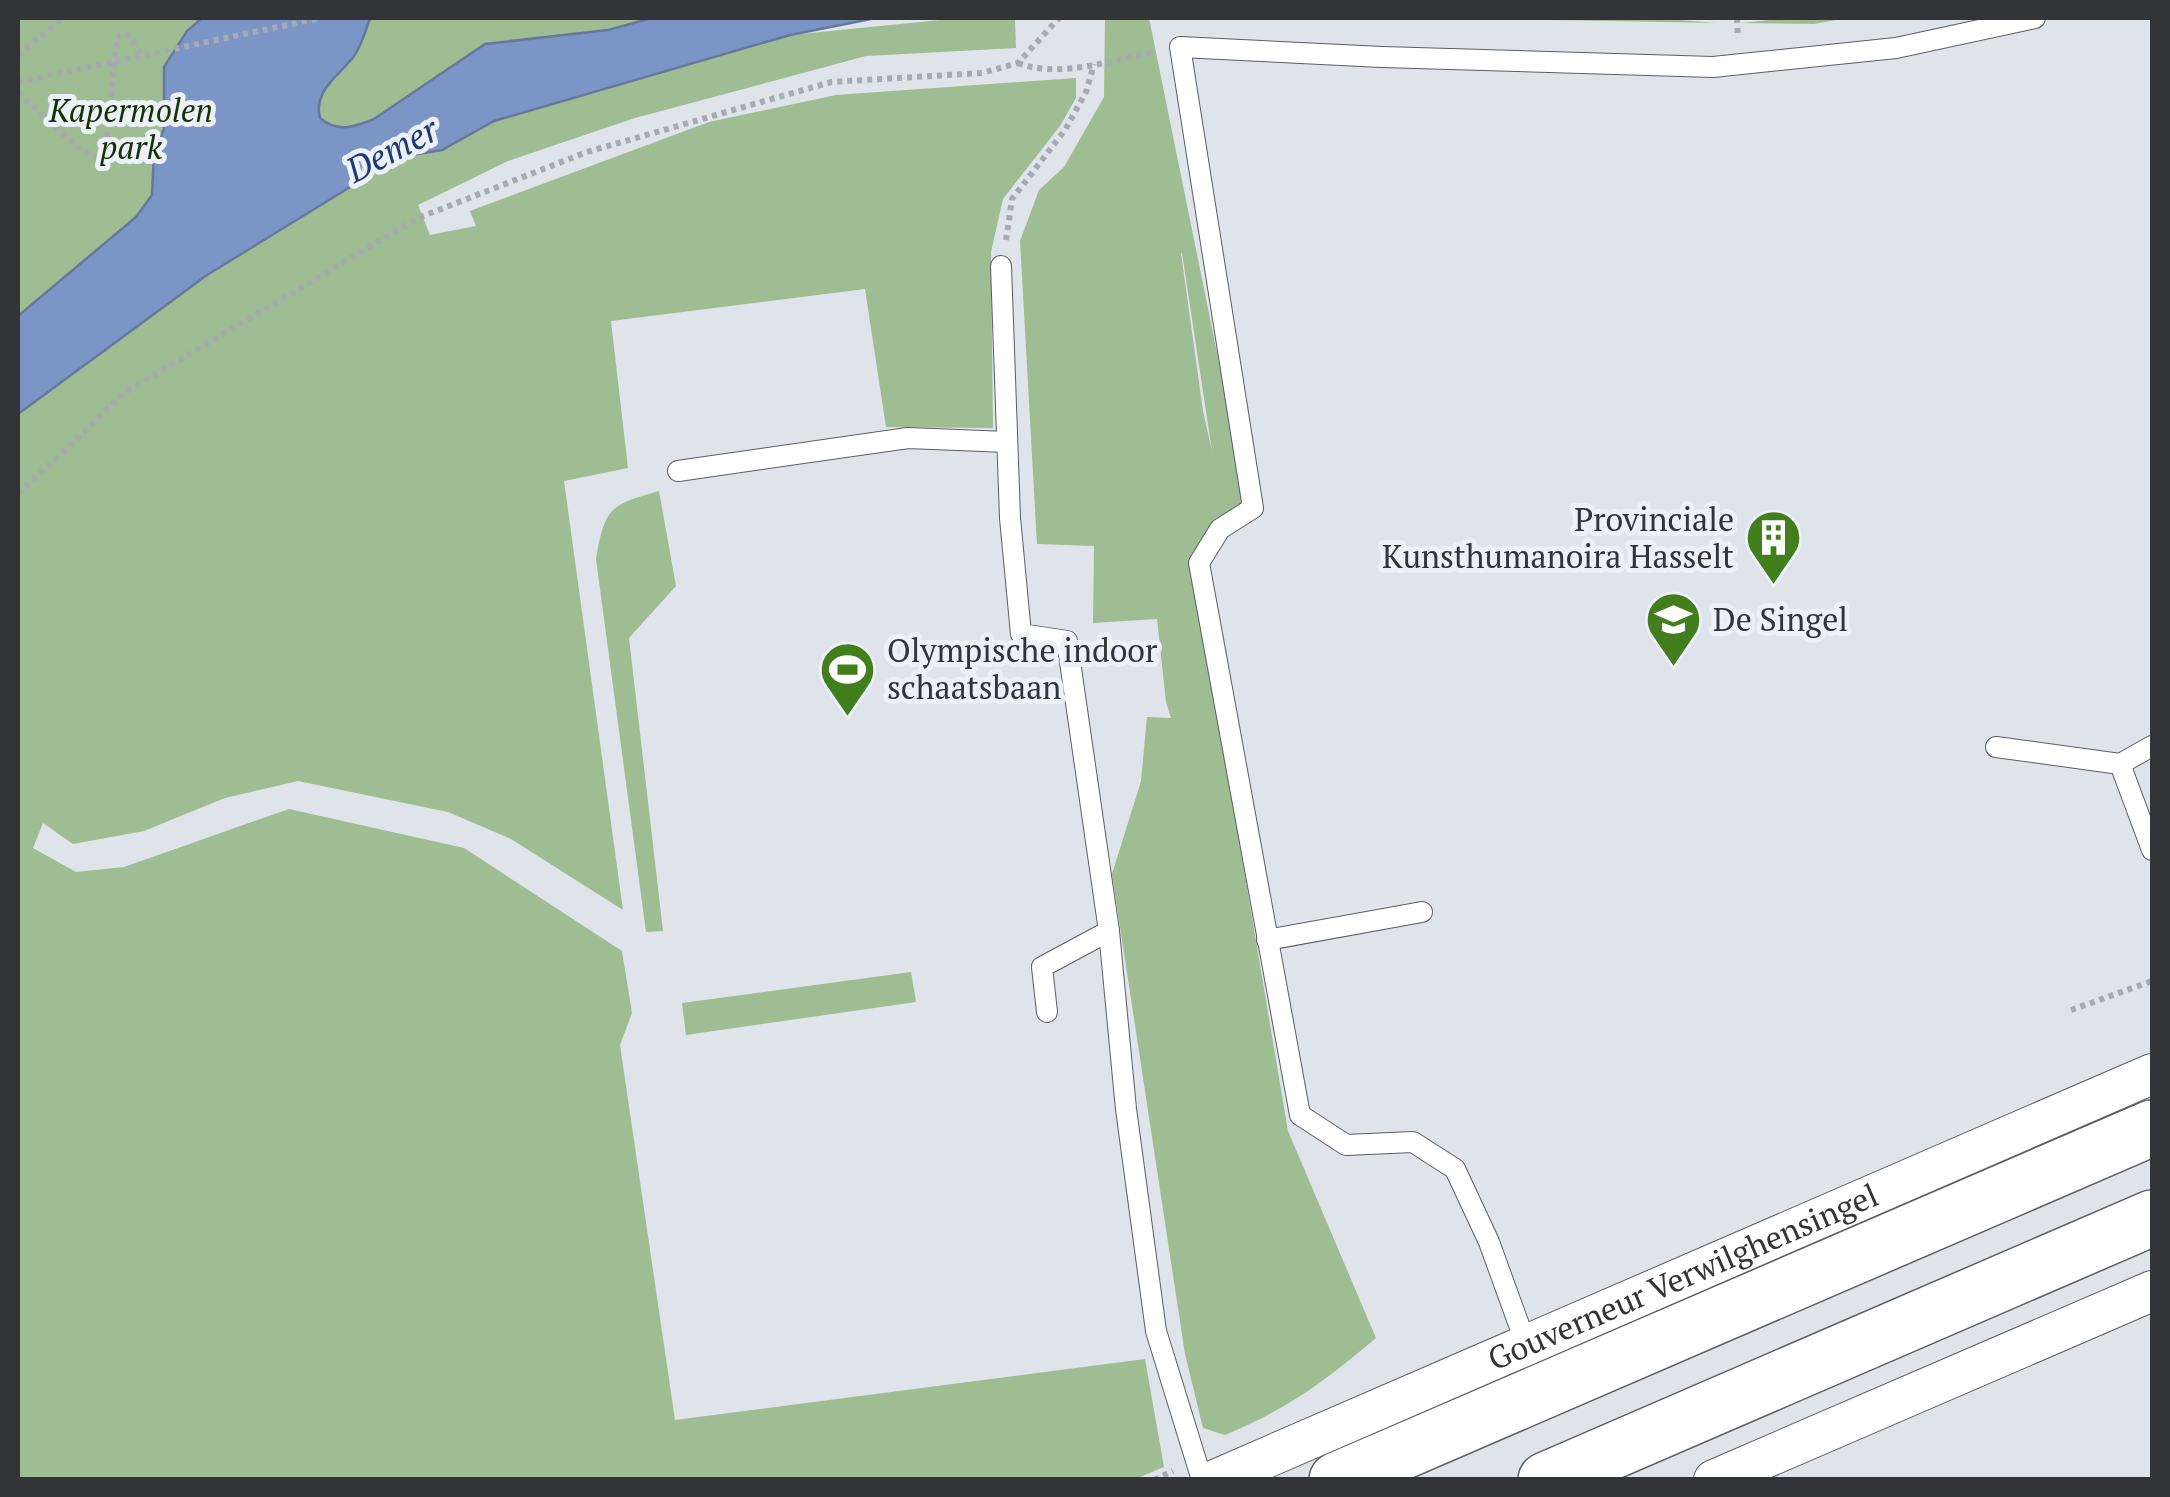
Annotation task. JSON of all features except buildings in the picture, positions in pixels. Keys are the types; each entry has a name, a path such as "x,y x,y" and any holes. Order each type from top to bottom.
{"highway":[{"name":"Gouverneur Verwilghensingel","path":"1337,1480 2152,1128"},
{"path":"1546,1480 2152,1218"}],"street":[{"name":"Gouverneur Verwilghensingel","path":"1215,1480 2152,1074"},
{"path":"1714,1480 1757,1471 2152,1291"}],"lane":[{"path":"1527,1347 1489,1242 1455,1168 1413,1142 1346,1145 1300,1115 1198,562 1220,529 1253,508 1180,47 1713,67 1896,48 2035,18"},
{"path":"1001,266 1010,518 1021,634 1067,640 1109,931 1126,1109 1156,1330 1202,1480"},
{"path":"678,471 908,438 1007,442"},
{"path":"1996,747 2120,764 2152,746"},
{"path":"2120,764 2152,850"},
{"path":"1267,940 1422,912"},
{"path":"1047,1012 1042,966 1109,931"}],"path":[{"path":"18,55 63,18"},
{"path":"18,82 320,18"},
{"path":"18,494 127,391 418,218 588,152 832,82 982,74 1018,63 1057,20"},
{"path":"18,92 77,147 95,158 102,157 106,149 116,38 123,33 131,37 141,56"},
{"path":"1018,63 1034,69 1094,64 1180,47"},
{"path":"1001,266 1012,199 1065,130 1086,92 1094,64"},
{"path":"2071,1010 2152,982"}],"green space":[{"name":"Kapermolen park","path":"18,18 718,18 533,60 18,327"},
{"path":"960,18 1015,18 1016,48 866,56 635,118 508,161 418,205 430,235 476,226 470,211 709,122 836,95 1076,78 1076,98 1060,126 1003,199 991,252 993,428 886,427 865,289 611,321 628,468 564,481 623,910 511,839 448,812 298,781 225,798 144,831 73,844 43,823 33,848 76,872 124,867 289,809 464,848 622,951 632,1013 620,1045 675,1420 1145,1359 1164,1467 1133,1480 18,1479 18,414 207,275 399,157 442,150 494,121 790,35"},
{"path":"1105,18 1149,18 1240,466 1245,507 1192,561 1288,1131 1376,1338 1305,1393 1225,1435 1203,1428 1185,1354 1112,874 1141,781 1147,717 1171,718 1157,619 1093,623 1094,546 1037,544 1020,241 1039,190 1064,167 1104,97","holes":["1182,253 1212,451 1203,411"]},
{"path":"1442,18 1653,18 1717,23"},
{"path":"1847,18 1814,24 1741,23"},
{"path":"659,491 676,586 629,638 663,931 646,932 596,559 603,528 612,511 630,500"},
{"path":"911,972 916,1002 686,1035 682,1003"}],"water":[{"name":"Demer","path":"202,18 370,18 357,52 320,99 320,118 333,126 346,127 374,119 485,44 608,30 652,18 876,18 790,35 494,121 442,150 399,157 207,275 18,414 18,316 136,217 152,195 154,153 164,129 164,67 187,31"}],"place":[{"name":"Provinciale Kunsthumanoira Hasselt","path":"1773,587"},
{"name":"De Singel","path":"1674,669"},
{"name":"Olympische indoor schaatsbaan","path":"848,718"}]}
